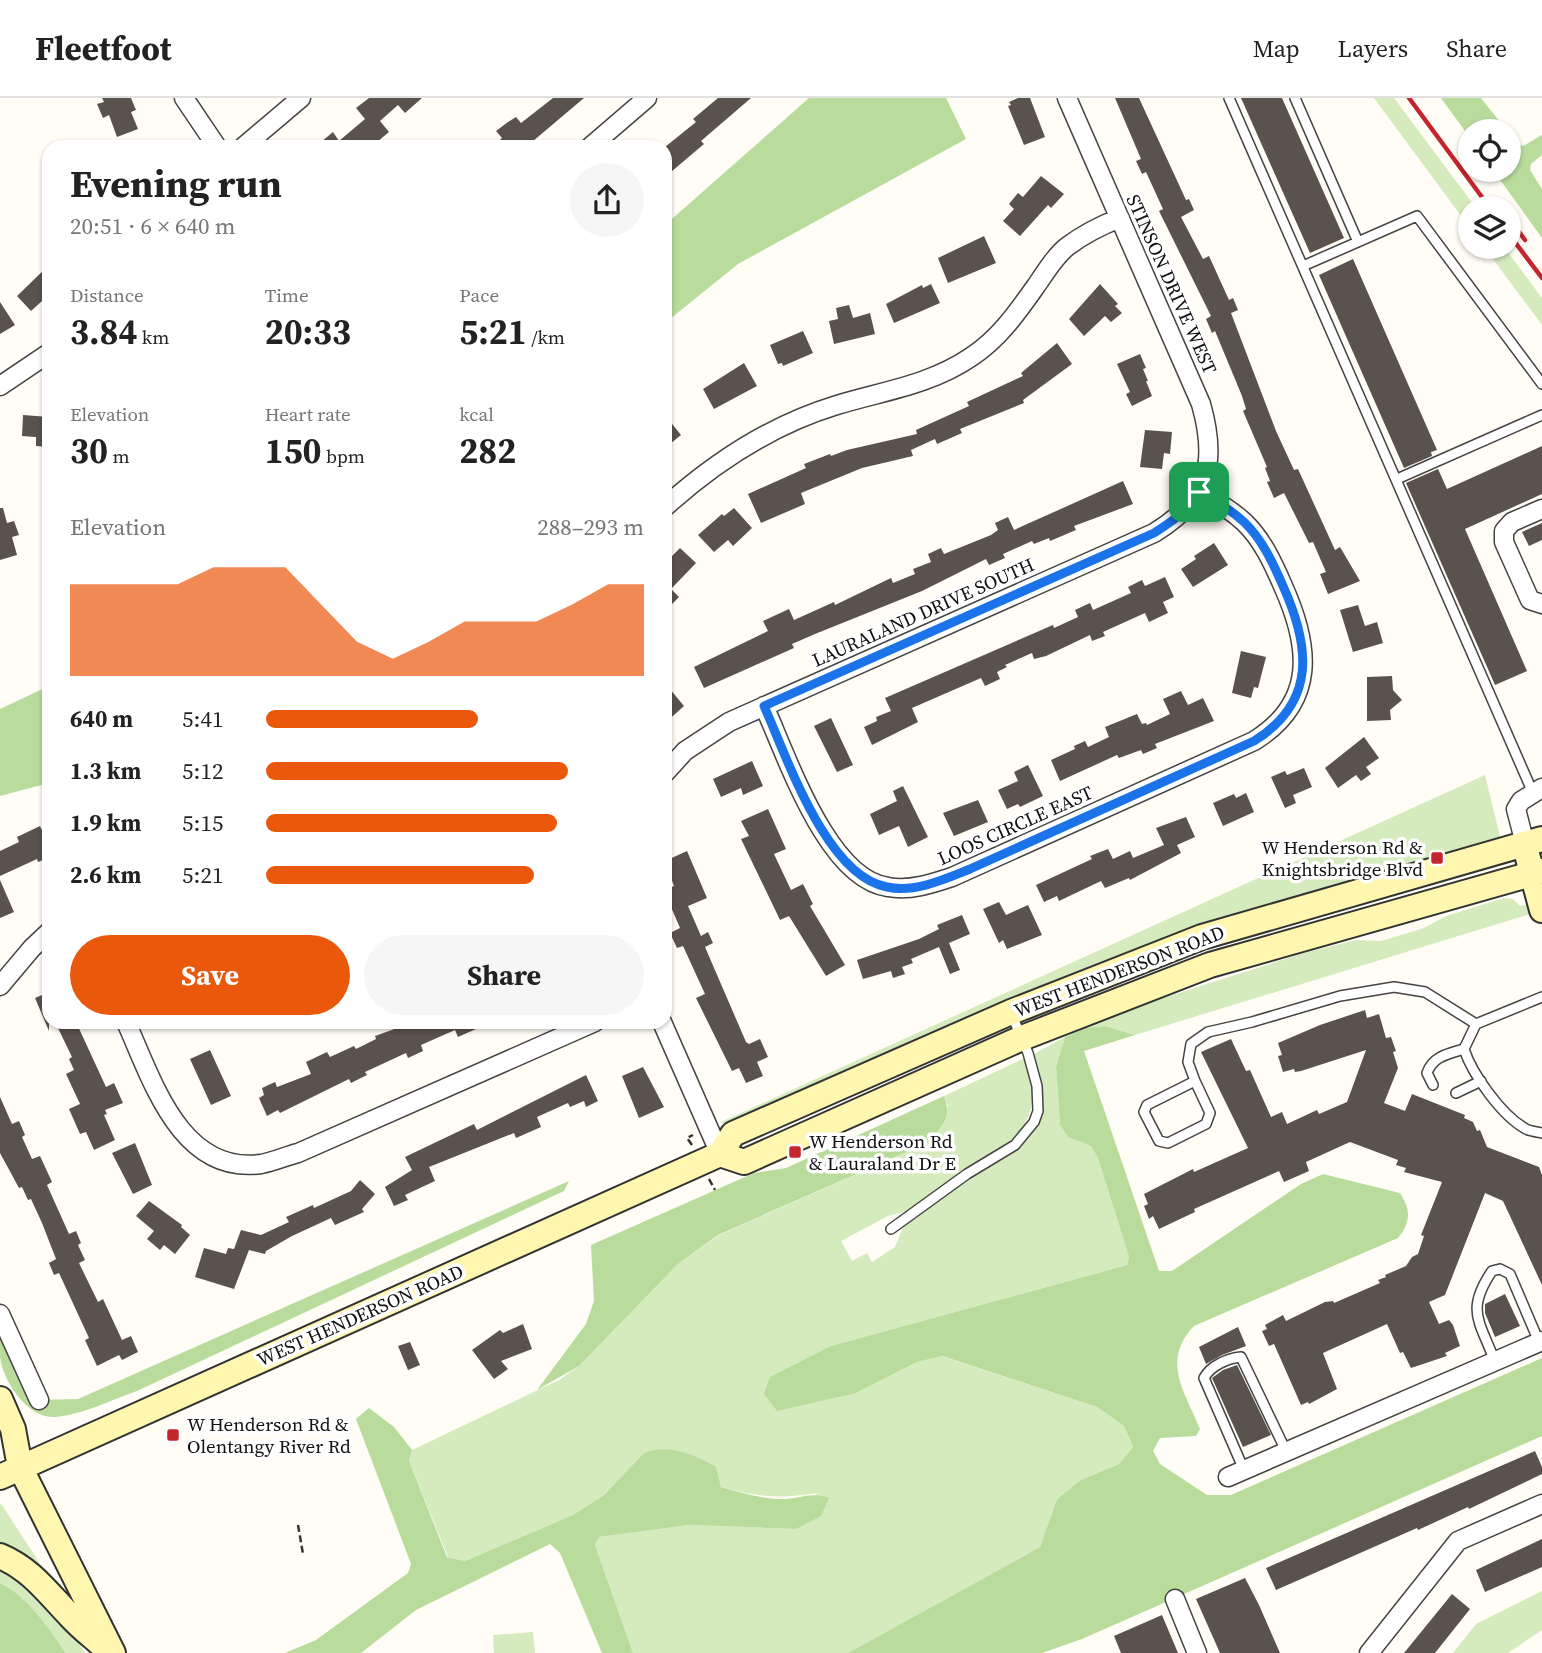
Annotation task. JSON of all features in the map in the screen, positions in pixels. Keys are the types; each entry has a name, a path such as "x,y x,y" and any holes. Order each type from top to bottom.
{"main road":[{"path":"1533,842 1542,910"},
{"name":"WEST HENDERSON ROAD","path":"7,1466 720,1154 733,1134 1011,1012 1202,937 1533,842"},
{"name":"WEST HENDERSON ROAD","path":"720,1154 744,1162 1022,1038 1210,965 1537,873"},
{"path":"0,1399 13,1429 7,1466 112,1653"},
{"path":"0,1556 22,1567 43,1584 79,1625 112,1653"}],"street":[{"path":"184,98 212,140"},
{"path":"251,140 301,98"},
{"path":"598,140 647,98"},
{"name":"STINSON DRIVE WEST","path":"1068,98 1201,404 1209,447 1207,470 1199,492"},
{"path":"672,501 701,475 762,435 798,418 828,408 922,383 971,357 993,341 1068,246 1120,218"},
{"path":"0,386 42,358"},
{"name":"LAURALAND DRIVE SOUTH","path":"672,765 706,735 764,706 1154,533 1176,520 1190,507 1199,492"},
{"name":"LOOS CIRCLE EAST","path":"764,706 826,838 854,871 887,887 907,888 952,877 1254,741 1271,731 1296,698 1305,656 1300,627 1263,546 1245,523 1223,505 1199,492"},
{"path":"1542,509 1512,522 1504,531 1504,542 1530,600 1542,604"},
{"path":"1533,842 1516,809 1521,800 1537,790"},
{"path":"0,986 42,939"},
{"path":"129,1029 172,1119 185,1136 205,1151 225,1160 262,1164 298,1153 579,1029"},
{"path":"665,1029 720,1154"},
{"path":"0,1314 39,1400"},
{"path":"1236,1473 1541,1342"},
{"path":"1369,1653 1458,1541 1542,1504"},
{"path":"1175,1599 1197,1653"}],"lane":[{"path":"1229,98 1537,790"},
{"path":"1294,98 1358,242"},
{"path":"1303,266 1417,216 1542,384"},
{"path":"1397,479 1542,415"},
{"path":"1195,1080 1147,1105 1144,1112 1159,1141 1168,1143 1206,1124 1210,1113 1188,1062 1191,1044 1208,1032 1340,996 1394,988 1425,992 1476,1024"},
{"path":"1542,997 1476,1024 1464,1049 1471,1069 1505,1111 1526,1129 1542,1133"},
{"path":"891,1229 967,1174 1015,1145 1028,1132 1038,1111 1037,1086 1011,1012"},
{"path":"1433,1085 1427,1073 1430,1064 1443,1055 1464,1049"},
{"path":"1455,1093 1481,1081"},
{"path":"1495,1362 1476,1312 1476,1301 1492,1271 1500,1269 1510,1274 1541,1342"},
{"path":"1236,1473 1204,1378 1208,1370 1241,1357 1286,1451"}],"path":[{"path":"298,1525 303,1554"}],"green space":[{"path":"809,98 946,98 966,139 738,264 672,317 672,219"},
{"path":"1374,98 1394,98 1467,196 1458,196 1458,212"},
{"path":"1441,98 1481,98 1498,119 1458,119 1458,121"},
{"path":"1542,135 1542,155 1531,164 1530,170 1542,189 1542,238 1521,209 1521,196 1512,196 1502,182 1521,182 1521,145"},
{"path":"1493,259 1513,259 1542,298 1542,325"},
{"path":"42,689 42,785 0,796 0,709"},
{"path":"1485,775 1501,841 1274,904 1140,947 986,1009 732,1123 719,1123"},
{"path":"1504,898 1513,899 1520,906 1528,904 1530,914 1135,1035 1105,1026 1085,1028 1160,999 1304,953 1356,940 1381,941 1424,928 1446,916"},
{"path":"1105,1026 1135,1035 1084,1051 1159,1271 1172,1271 1301,1184 1323,1174 1400,1193 1408,1210 1405,1227 1398,1238 1194,1326 1184,1339 1177,1364 1182,1388 1200,1429 1196,1436 1160,1438 1153,1451 1160,1464 1207,1495 1231,1495 1542,1358 1542,1436 1082,1639 1042,1653 848,1653 1040,1547 1057,1499 1081,1480 1119,1464 1133,1447 1124,1426 1097,1407 942,1356 917,1362 856,1393 777,1411 764,1394 770,1377 831,1346 1127,1265 1129,1257 1098,1158 1091,1146 1068,1137 1060,1125 1056,1067 1065,1037 1085,1028"},
{"path":"1065,1037 1056,1067 1060,1125 1068,1137 1091,1146 1098,1158 1129,1257 1127,1265 831,1346 856,1393 917,1362 941,1356 1097,1407 1124,1426 1133,1448 1119,1464 1081,1480 1057,1499 1040,1547 848,1653 633,1653 595,1545 599,1537 689,1525 796,1529 817,1493 791,1496 758,1495 721,1487 715,1467 643,1454 604,1495 573,1515 465,1561 448,1557 409,1461 412,1450 559,1380 579,1366 678,1264 719,1235 920,1146 948,1106 944,1096 1025,1058 1031,1079 1032,1098 1029,1115 1018,1135 908,1211 888,1216 841,1241 852,1261 867,1253 872,1262 895,1247 904,1225 1028,1138 1035,1129 1042,1108 1042,1087 1034,1054"},
{"path":"944,1096 947,1105 945,1119 938,1131 920,1146 718,1235 678,1264 579,1366 537,1390 586,1324 594,1301 591,1245 754,1173 786,1168"},
{"path":"569,1181 564,1191 137,1391 86,1410 65,1416 44,1416 26,1405 18,1396 2,1367 0,1319 39,1400 78,1399"},
{"path":"369,1408 394,1427 412,1450 409,1461 447,1557 465,1561 573,1515 604,1495 643,1454 661,1449 699,1458 716,1467 721,1487 774,1499 811,1495 829,1498 821,1516 796,1529 689,1525 599,1537 595,1545 633,1653 602,1653 560,1553 550,1544 416,1610 361,1653 285,1653 316,1640 408,1573 411,1564 356,1419"},
{"path":"0,1504 2,1505 53,1584 0,1550"},
{"path":"0,1563 60,1613 85,1653 66,1653 28,1604 0,1583"},
{"path":"0,1583 28,1604 66,1653 0,1653"},
{"path":"1542,1591 1542,1630 1508,1653 1453,1653 1476,1624"},
{"path":"533,1632 535,1653 494,1653 493,1635"}],"building":[{"path":"102,98 131,98 136,110 131,112 138,129 117,137 109,115 103,118 97,104 104,102"},
{"path":"369,98 422,98 405,113 398,105 380,121 389,132 379,140 340,140 365,119 356,108"},
{"path":"553,98 584,98 534,140 500,140 502,138 496,131 516,117 521,123"},
{"path":"718,98 751,98 701,141 704,144 672,171 672,141 696,122 693,119"},
{"path":"1018,98 1030,98 1045,137 1024,145 1008,106 1011,105 1009,102"},
{"path":"1115,98 1139,98 1186,200 1189,199 1194,210 1181,217 1203,259 1209,256 1229,300 1233,298 1238,310 1231,313 1276,431 1294,470 1298,469 1335,550 1340,547 1360,581 1328,594 1320,574 1326,572 1313,542 1309,543 1284,493 1274,498 1267,482 1270,481 1265,468 1267,467 1243,411 1246,409 1242,396 1215,331 1212,333 1206,319 1211,316 1159,211 1163,209 1146,172 1142,174 1136,161 1141,159"},
{"path":"1241,98 1282,98 1344,238 1310,253"},
{"path":"333,132 338,140 323,140"},
{"path":"1041,176 1064,194 1051,208 1048,205 1020,236 1003,221 1014,209 1009,204 1018,193 1023,197"},
{"path":"984,236 996,263 948,283 938,258"},
{"path":"1353,259 1437,450 1431,452 1432,456 1404,468 1319,275"},
{"path":"42,272 42,301 31,311 17,296"},
{"path":"931,284 940,303 894,323 886,304 922,285 923,288"},
{"path":"1100,284 1118,304 1115,306 1122,313 1111,322 1105,316 1084,336 1069,319"},
{"path":"0,302 15,325 0,334"},
{"path":"849,305 853,318 870,313 875,334 834,344 829,321 838,319 836,308"},
{"path":"803,331 813,353 783,366 782,363 778,364 770,345"},
{"path":"1057,343 1072,364 1023,400 1024,403 960,429 962,433 937,444 935,439 911,450 913,456 862,468 801,493 805,504 761,523 748,494 806,468 804,464 830,454 831,456 917,434 916,430 969,406 967,402 1023,376 1021,373"},
{"path":"1140,354 1152,396 1132,406 1126,394 1130,392 1117,364"},
{"path":"744,363 757,386 714,409 703,389"},
{"path":"23,415 42,416 42,446 36,446 36,437 22,436"},
{"path":"672,424 681,435 672,442"},
{"path":"1145,430 1172,432 1170,454 1164,453 1162,469 1140,467"},
{"path":"1542,446 1542,494 1465,529 1527,671 1495,685 1406,483 1438,469 1447,489"},
{"path":"1123,481 1133,504 1074,526 1076,530 1050,541 1049,538 1034,544 1032,541 1003,554 1005,558 989,565 986,559 922,591 792,644 794,648 704,688 694,667 768,631 763,621 789,609 794,620 834,602 835,605 891,578 893,583 915,574 913,569 931,562 928,554 941,548 944,554 991,535 998,530 995,523 1008,517 1014,530"},
{"path":"0,508 3,508 7,523 14,521 19,535 12,537 17,555 0,560"},
{"path":"734,508 752,528 733,546 728,540 714,552 698,535 722,514 724,516"},
{"path":"1542,523 1542,540 1529,546 1522,532"},
{"path":"1214,543 1228,565 1193,587 1181,569 1196,559 1194,556"},
{"path":"680,548 696,563 672,588 672,556"},
{"path":"1165,577 1174,597 1163,602 1168,613 1149,622 1145,613 1103,632 1105,636 1092,641 1090,635 1046,656 1034,659 1032,653 1005,665 1007,667 997,672 1000,679 985,686 981,678 912,708 918,722 872,745 864,727 877,721 876,717 891,711 885,698 1053,625 1054,628 1078,617 1075,610 1090,603 1093,610 1131,593 1128,587 1142,580 1145,586"},
{"path":"672,590 679,597 672,604"},
{"path":"1358,605 1365,626 1377,622 1383,643 1353,652 1340,610"},
{"path":"1241,651 1266,657 1258,688 1254,687 1251,698 1232,693"},
{"path":"1392,676 1393,690 1402,700 1390,710 1391,720 1367,721 1367,677"},
{"path":"672,691 684,706 672,717"},
{"path":"1181,691 1188,705 1203,698 1214,721 1155,744 1157,748 1143,754 1141,750 1119,758 1117,755 1060,781 1051,760 1075,749 1074,746 1085,741 1088,747 1109,737 1105,727 1137,714 1142,724 1147,725 1170,714 1163,699"},
{"path":"831,718 853,765 837,772 814,726"},
{"path":"1364,737 1379,758 1366,767 1371,774 1361,781 1356,775 1338,788 1325,768"},
{"path":"752,761 763,786 743,795 741,788 721,797 713,779"},
{"path":"1028,765 1043,796 1020,807 1018,804 1007,809 998,790 1018,781 1014,772"},
{"path":"1304,768 1312,787 1293,795 1296,803 1285,808 1271,777 1285,771 1287,775"},
{"path":"903,786 928,837 908,847 899,826 879,835 870,814 897,801 893,791"},
{"path":"1246,793 1254,812 1223,826 1213,803 1234,794 1236,798"},
{"path":"978,800 988,822 954,836 943,813"},
{"path":"768,809 786,849 774,854 791,890 803,884 813,904 810,906 845,965 826,976 789,916 780,920 741,839 749,836 741,821"},
{"path":"1186,817 1195,837 1177,845 1181,853 1130,880 1129,878 1105,888 1101,881 1059,901 1057,896 1044,902 1036,885 1108,849 1113,859 1130,851 1133,858 1164,845 1156,828"},
{"path":"40,826 42,861 38,862 37,859 0,876 0,851 19,842 17,837"},
{"path":"687,851 707,898 688,906 701,936 708,932 713,943 705,947 746,1042 749,1044 760,1039 768,1057 757,1062 763,1076 746,1083 739,1068 732,1071 696,998 705,994 683,946 677,948 672,937 672,932 680,928 672,909 672,858"},
{"path":"0,880 14,912 0,918"},
{"path":"999,902 1006,915 1028,905 1042,935 1007,949 1003,940 999,943 983,909"},
{"path":"962,915 970,934 949,943 960,970 950,974 939,947 911,959 913,963 902,967 905,974 893,978 891,971 863,979 857,960 919,939 939,929 937,925"},
{"path":"42,995 42,1014 35,998"},
{"path":"1365,1010 1367,1018 1379,1014 1386,1038 1391,1037 1396,1051 1393,1052 1398,1068 1384,1103 1405,1111 1412,1094 1465,1115 1464,1118 1473,1122 1477,1131 1480,1130 1487,1147 1539,1167 1542,1175 1542,1285 1503,1201 1485,1193 1445,1295 1429,1302 1439,1324 1449,1320 1453,1325 1460,1346 1445,1353 1447,1356 1411,1368 1403,1352 1400,1353 1387,1324 1323,1353 1337,1389 1309,1404 1308,1402 1301,1405 1274,1344 1269,1346 1262,1331 1267,1329 1265,1325 1283,1315 1286,1321 1325,1302 1334,1303 1380,1283 1378,1280 1386,1277 1385,1275 1406,1266 1412,1257 1418,1254 1424,1236 1421,1235 1442,1182 1404,1172 1406,1168 1396,1165 1398,1160 1350,1142 1306,1162 1309,1171 1284,1182 1279,1171 1194,1209 1195,1212 1159,1229 1153,1216 1149,1219 1144,1206 1148,1204 1144,1194 1193,1169 1194,1172 1248,1148 1201,1052 1231,1039 1246,1071 1250,1070 1271,1117 1282,1112 1287,1124 1317,1110 1319,1114 1347,1102 1366,1050 1301,1071 1295,1072 1294,1069 1283,1072 1278,1056 1282,1055 1278,1043"},
{"path":"58,1029 79,1029 106,1087 114,1083 123,1103 105,1110 107,1114 104,1115 115,1140 94,1150 86,1132 80,1134 69,1109 80,1104 66,1074 74,1070 69,1059 72,1057"},
{"path":"394,1029 476,1029 458,1037 455,1030 421,1045 423,1051 408,1058 406,1053 365,1072 367,1075 351,1083 349,1079 280,1113 278,1110 267,1116 259,1098 264,1095 262,1088 275,1082 277,1087 311,1074 306,1062 327,1052 330,1057 354,1046 356,1049 376,1039 375,1036"},
{"path":"210,1050 231,1096 211,1105 190,1059"},
{"path":"643,1067 664,1107 639,1118 622,1076"},
{"path":"586,1075 598,1101 586,1107 584,1101 570,1107 568,1103 537,1117 541,1127 516,1138 514,1133 429,1167 435,1181 405,1195 408,1200 394,1206 385,1187 412,1170 405,1157 474,1124 477,1130"},
{"path":"0,1097 12,1124 19,1121 25,1135 22,1137 32,1159 40,1156 52,1182 47,1185 69,1234 76,1231 81,1243 78,1245 85,1260 79,1263 98,1302 103,1299 122,1340 131,1336 138,1352 122,1360 119,1355 97,1366 85,1340 89,1338 59,1273 54,1275 49,1263 56,1259 42,1223 31,1199 28,1200 22,1187 19,1188 0,1153"},
{"path":"135,1143 152,1185 133,1194 112,1153"},
{"path":"360,1180 375,1194 362,1209 364,1212 335,1225 331,1218 292,1236 265,1254 249,1250 234,1289 195,1277 204,1248 226,1254 228,1248 234,1249 241,1230 261,1235 289,1222 286,1217 351,1191"},
{"path":"149,1201 182,1225 190,1235 175,1254 164,1245 160,1250 147,1239 154,1231 136,1216"},
{"path":"1505,1294 1520,1326 1495,1337 1485,1313 1485,1304"},
{"path":"523,1324 532,1349 501,1361 508,1369 494,1379 472,1350 500,1330 503,1333"},
{"path":"1238,1327 1246,1346 1206,1364 1199,1347"},
{"path":"410,1342 420,1365 408,1370 398,1346"},
{"path":"1237,1365 1271,1435 1243,1447 1212,1378"},
{"path":"1535,1451 1542,1474 1469,1509 1468,1507 1418,1530 1417,1528 1276,1590 1266,1568"},
{"path":"1542,1539 1542,1567 1485,1592 1476,1570"},
{"path":"1245,1578 1280,1653 1220,1653 1196,1599"},
{"path":"1452,1594 1470,1609 1435,1653 1404,1653"},
{"path":"1162,1615 1178,1653 1121,1653 1114,1636"}],"railway":[{"path":"1409,98 1481,196"},
{"path":"1521,235 1525,240"},
{"path":"1521,250 1542,278"}],"place":[{"name":"W Henderson Rd & Knightsbridge Blvd","path":"1437,858"},
{"name":"W Henderson Rd & Lauraland Dr E","path":"795,1152"},
{"name":"W Henderson Rd & Olentangy River Rd","path":"173,1435"}],"route":[{"path":"1199,492 1223,505 1245,523 1263,546 1300,627 1305,656 1302,678 1296,698 1271,731 970,869 932,883 907,888 887,887 870,881 841,859 812,812 764,706 1154,533 1176,520 1190,507 1199,492"}]}
